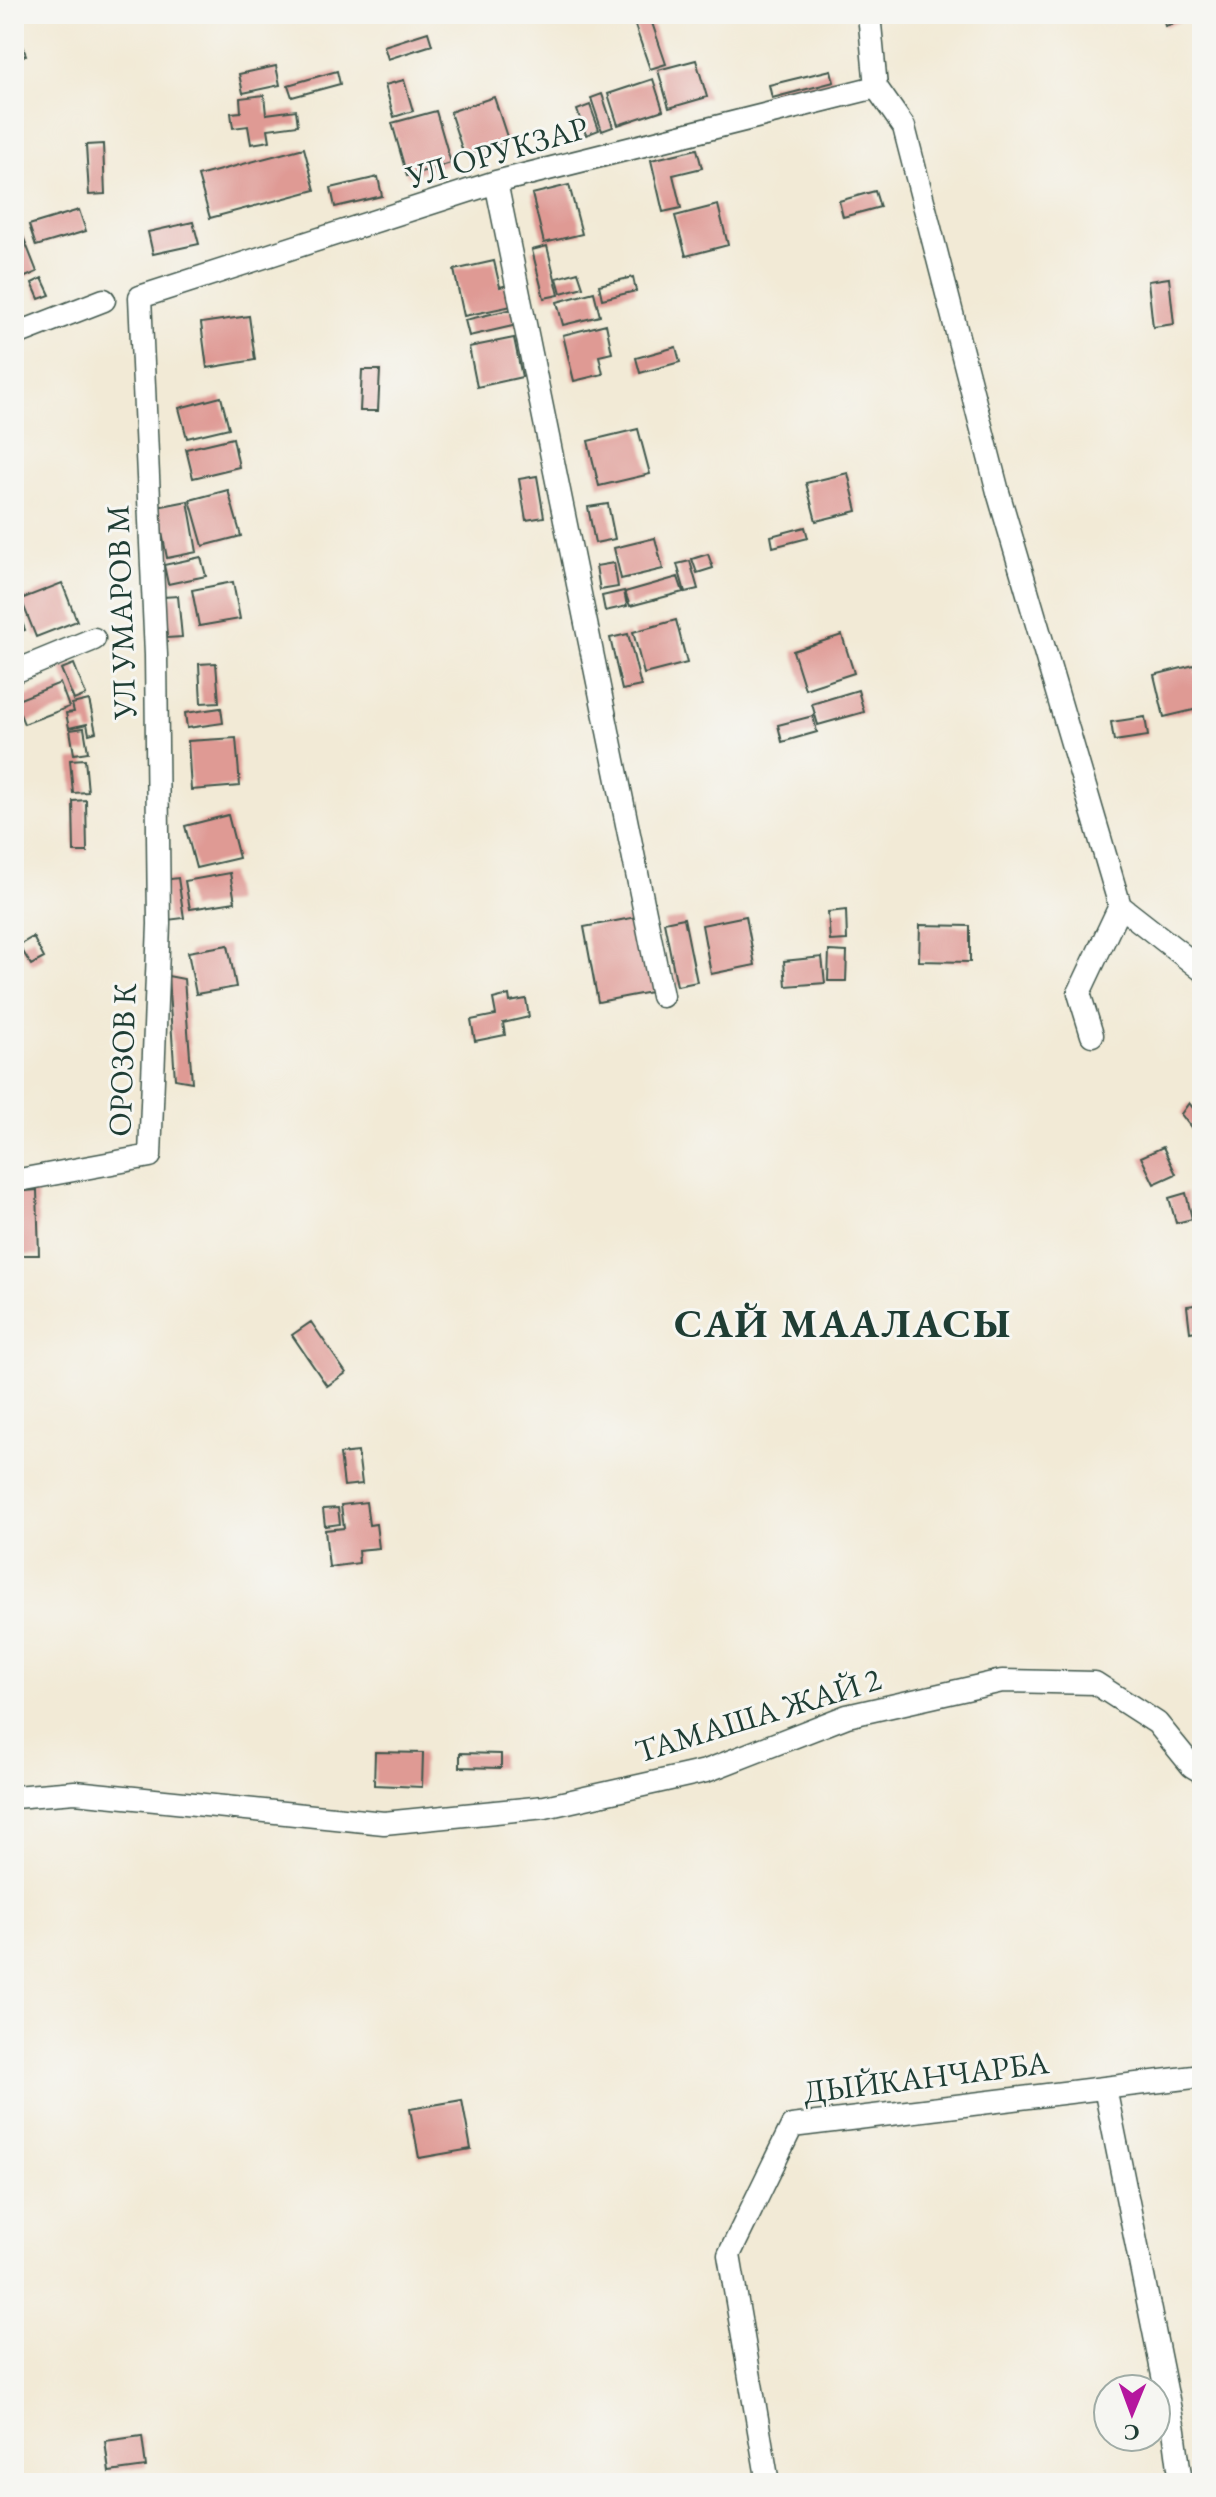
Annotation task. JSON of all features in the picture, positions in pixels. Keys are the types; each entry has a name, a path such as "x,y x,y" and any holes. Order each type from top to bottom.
{"street":[{"path":"869,14 876,87 904,127 998,492 1120,906 1202,970"},
{"name":"УЛ ОРУКЗАР","path":"140,297 496,182 876,87"},
{"path":"496,182 662,996"},
{"name":"УЛ УМАРОВ М","path":"140,297 156,655 159,924"},
{"path":"14,335 104,300"},
{"path":"14,672 94,639"},
{"path":"1092,1035 1079,993 1120,906"},
{"name":"ОРОЗОВ К","path":"14,1181 150,1156 159,924"},
{"name":"ТАМАША ЖАЙ 2","path":"14,1797 75,1792 384,1823 545,1807 706,1771 847,1716 1002,1681 1095,1683 1157,1723 1192,1766 1202,1772"},
{"name":"ДЫЙКАНЧАРБА","path":"768,2483 729,2255 792,2126 1202,2076"},
{"path":"1105,2088 1174,2430 1181,2483"}],"building":[{"path":"631,14 649,14 666,64 650,69"},
{"path":"1162,14 1202,14 1202,15 1165,26"},
{"path":"14,25 26,55 14,60"},
{"path":"428,32 432,45 388,59 384,46"},
{"path":"696,60 707,97 669,108 658,70"},
{"path":"276,66 280,85 243,93 239,74"},
{"path":"831,70 834,82 772,98 769,85"},
{"path":"337,71 340,84 292,97 288,85"},
{"path":"653,79 663,110 618,125 608,94"},
{"path":"404,80 413,111 394,117 385,85"},
{"path":"602,94 613,127 602,131 591,98"},
{"path":"264,95 266,114 296,110 298,125 268,129 270,141 251,144 248,126 233,128 231,113 241,112 240,98"},
{"path":"14,96 23,126 14,128"},
{"path":"494,97 508,140 464,155 450,112"},
{"path":"590,105 599,130 586,135 577,110"},
{"path":"436,111 451,163 407,176 392,123"},
{"path":"103,144 105,194 89,195 86,145"},
{"path":"304,148 315,190 210,218 198,176"},
{"path":"697,149 702,168 673,175 681,208 663,212 651,160"},
{"path":"378,177 382,196 335,207 331,188"},
{"path":"569,185 582,234 544,243 532,194"},
{"path":"875,191 880,207 843,217 839,201"},
{"path":"718,205 728,245 686,256 675,216"},
{"path":"79,210 86,231 36,246 29,225"},
{"path":"193,222 199,244 153,254 148,232"},
{"path":"23,236 37,272 14,282 14,239"},
{"path":"547,246 559,295 544,298 532,250"},
{"path":"494,261 500,287 508,285 512,306 464,316 454,270"},
{"path":"578,272 583,287 561,293 557,278"},
{"path":"633,277 636,291 602,299 599,285"},
{"path":"42,278 50,295 39,299 32,283"},
{"path":"1169,278 1174,324 1153,327 1148,281"},
{"path":"594,292 600,316 563,325 557,302"},
{"path":"513,309 517,325 469,336 465,320"},
{"path":"249,316 255,360 207,368 201,323"},
{"path":"606,324 612,353 599,356 603,374 574,381 563,335"},
{"path":"514,338 522,377 477,387 469,347"},
{"path":"676,347 680,362 640,373 636,358"},
{"path":"362,370 380,370 378,411 360,411"},
{"path":"221,397 229,428 187,438 179,408"},
{"path":"638,429 650,474 599,486 588,441"},
{"path":"233,438 239,467 193,478 186,449"},
{"path":"848,473 857,511 816,521 806,483"},
{"path":"537,476 544,517 526,520 519,479"},
{"path":"228,490 241,536 203,546 190,500"},
{"path":"188,501 197,552 167,558 157,507"},
{"path":"608,504 615,539 595,543 588,507"},
{"path":"805,527 808,538 773,547 771,536"},
{"path":"655,538 663,569 621,579 614,548"},
{"path":"708,554 713,568 697,573 692,559"},
{"path":"201,557 206,576 168,584 164,565"},
{"path":"690,561 698,589 685,592 677,564"},
{"path":"614,563 618,587 600,590 596,566"},
{"path":"678,577 683,592 630,606 625,592"},
{"path":"233,582 240,619 199,626 192,590"},
{"path":"62,583 77,621 36,637 21,599"},
{"path":"624,591 627,606 605,611 602,596"},
{"path":"178,596 182,637 167,638 163,597"},
{"path":"14,602 25,630 14,634"},
{"path":"676,620 687,663 644,674 633,632"},
{"path":"628,634 641,686 622,690 610,638"},
{"path":"842,635 854,673 805,689 793,651"},
{"path":"216,663 219,702 201,703 199,664"},
{"path":"74,664 86,695 74,700 61,669"},
{"path":"1194,665 1202,708 1164,717 1154,675"},
{"path":"60,683 69,707 24,724 15,701"},
{"path":"858,690 864,712 818,725 812,704"},
{"path":"89,700 96,732 89,734 87,724 69,728 66,713 74,712 72,704"},
{"path":"221,708 223,723 187,728 185,713"},
{"path":"813,716 817,732 782,742 778,725"},
{"path":"1145,717 1148,736 1114,741 1111,722"},
{"path":"84,728 88,752 74,754 70,730"},
{"path":"236,738 240,786 191,790 188,741"},
{"path":"85,759 88,792 73,793 70,760"},
{"path":"86,800 87,852 74,852 73,801"},
{"path":"228,815 239,858 196,868 185,826"},
{"path":"230,873 235,902 190,909 185,881"},
{"path":"178,878 184,918 168,920 163,880"},
{"path":"846,910 847,940 830,941 828,912"},
{"path":"642,916 656,991 598,1002 584,927"},
{"path":"746,916 755,965 711,974 702,925"},
{"path":"684,918 697,982 677,986 664,922"},
{"path":"920,925 970,926 970,962 919,961"},
{"path":"33,937 44,958 31,965 19,945"},
{"path":"228,945 236,987 196,994 188,952"},
{"path":"829,951 847,952 846,981 828,981"},
{"path":"822,957 825,983 786,986 784,961"},
{"path":"168,976 184,979 192,1082 175,1079"},
{"path":"509,995 510,1002 526,999 529,1017 503,1023 505,1035 475,1041 471,1020 496,1015 493,999"},
{"path":"1189,1103 1202,1119 1202,1123 1193,1130 1181,1114"},
{"path":"1163,1147 1176,1174 1154,1184 1141,1157"},
{"path":"37,1190 39,1255 14,1255 14,1192"},
{"path":"1186,1193 1192,1219 1176,1223 1169,1198"},
{"path":"1202,1304 1202,1330 1190,1332 1187,1306"},
{"path":"311,1322 346,1373 327,1386 292,1335"},
{"path":"358,1452 362,1484 344,1486 340,1454"},
{"path":"366,1502 369,1525 376,1524 379,1548 358,1550 359,1563 329,1567 325,1530 344,1528 341,1505"},
{"path":"338,1508 340,1524 325,1526 323,1509"},
{"path":"375,1752 423,1753 422,1787 374,1785"},
{"path":"460,1753 501,1754 501,1768 460,1767"},
{"path":"462,2100 471,2149 419,2158 410,2109"},
{"path":"142,2436 146,2467 109,2472 105,2441"}],"district":[{"name":"САЙ МААЛАСЫ","path":"843,1323"}]}
